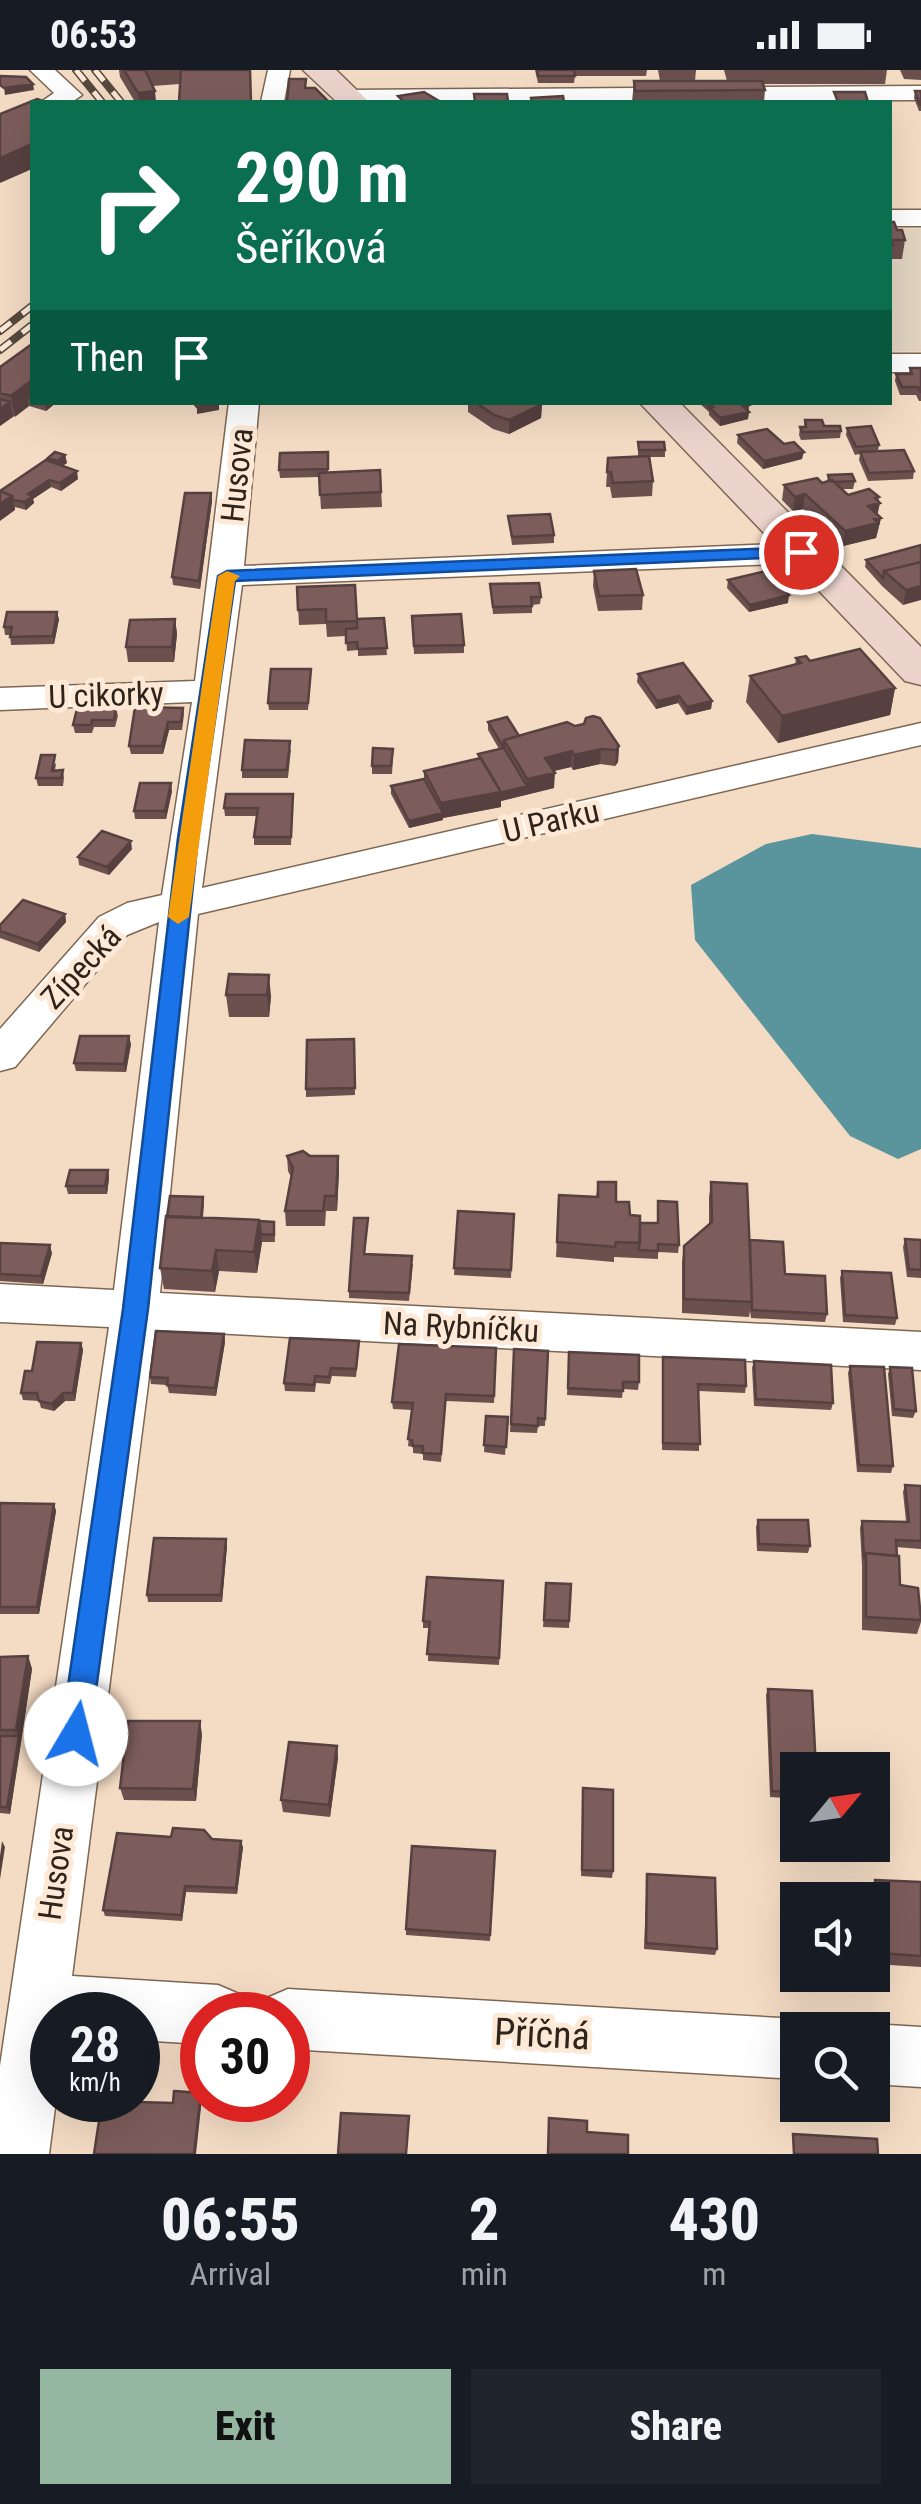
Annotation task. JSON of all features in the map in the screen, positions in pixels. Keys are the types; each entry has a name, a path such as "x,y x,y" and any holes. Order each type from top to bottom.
{"main road":[{"path":"318,70 351,100"},
{"path":"660,405 921,672"}],"street":[{"path":"41,70 70,95 57,100"},
{"path":"273,100 279,70"},
{"path":"351,100 921,92"},
{"path":"892,218 921,218"},
{"path":"892,363 921,363"},
{"name":"Husova","path":"40,1992 135,1309 180,906 227,576 244,405"},
{"path":"227,576 801,552"},
{"name":"U cikorky","path":"0,699 211,691"},
{"name":"U Parku","path":"180,906 921,734"},
{"name":"Zípecká","path":"0,1056 113,926 141,912 180,906"},
{"name":"Na Rybníčku","path":"0,1304 921,1351"},
{"name":"Příčná","path":"310,2020 780,2048"},
{"path":"890,2055 921,2056"},
{"name":"Husova","path":"18,2154 30,2064"}],"shaded area":[{"path":"892,229 921,229 921,351 892,351"}],"water":[{"path":"812,834 921,848 921,1149 898,1159 850,1136 695,940 691,885 766,844"}],"building":[{"path":"124,70 145,70 155,91 138,93"},
{"path":"181,70 250,70 251,100 179,100"},
{"path":"537,70 574,70 575,76 538,76"},
{"path":"0,76 26,77 33,84 4,88"},
{"path":"289,79 306,79 305,88 315,88 327,100 287,100"},
{"path":"634,81 762,81 765,90 635,91"},
{"path":"424,92 437,100 402,100 398,96"},
{"path":"834,92 865,92 867,100 837,100"},
{"path":"474,94 507,94 508,100 475,100"},
{"path":"563,96 564,100 532,100"},
{"path":"30,102 30,145 0,158 0,114"},
{"path":"892,222 897,230 902,230 905,240 892,240"},
{"path":"30,345 30,382 11,396 0,393 0,367"},
{"path":"910,368 921,368 921,393 918,387 902,387 896,374 912,374"},
{"path":"479,405 540,405 509,420"},
{"path":"749,405 743,406 749,412 720,418 709,407"},
{"path":"805,420 822,420 824,426 840,426 841,431 802,432 800,427 806,427"},
{"path":"871,426 879,445 856,447 847,428"},
{"path":"767,429 784,444 794,442 804,452 764,461 738,435"},
{"path":"638,442 664,442 665,450 639,450"},
{"path":"904,450 914,471 869,473 860,452"},
{"path":"55,452 65,455 58,461 48,458"},
{"path":"328,452 328,469 279,470 280,453"},
{"path":"649,456 653,481 613,483 611,472 607,472 608,458"},
{"path":"46,460 77,471 60,483 49,480 28,494 33,496 24,502 0,491"},
{"path":"380,470 381,492 320,495 319,473"},
{"path":"852,474 855,481 834,482 828,475"},
{"path":"817,478 822,483 832,480 848,495 869,489 879,497 875,498 880,503 868,506 881,518 874,519 878,523 845,531 805,494 795,497 784,485"},
{"path":"0,491 12,496 0,504"},
{"path":"185,493 211,493 199,581 172,577"},
{"path":"550,514 554,535 512,537 508,516"},
{"path":"921,545 921,562 884,571 883,578 866,560"},
{"path":"921,562 921,586 906,590 884,571"},
{"path":"636,569 643,595 599,596 594,571"},
{"path":"766,571 789,595 750,605 728,580"},
{"path":"539,583 541,597 531,597 532,606 493,607 490,584"},
{"path":"355,585 357,621 326,622 326,609 298,610 297,587"},
{"path":"7,612 57,612 53,636 10,637 12,627 4,627"},
{"path":"461,614 464,645 414,646 412,616"},
{"path":"384,618 387,648 358,649 357,642 346,643 346,629 357,628 357,619"},
{"path":"175,619 172,647 126,647 130,620"},
{"path":"860,649 895,688 782,716 750,676 801,663 796,658 806,656 810,661"},
{"path":"683,663 712,701 687,707 679,696 657,701 638,674"},
{"path":"271,669 311,669 308,703 268,703"},
{"path":"135,707 183,708 181,722 168,722 162,746 129,746"},
{"path":"116,708 114,720 73,725 77,709"},
{"path":"507,717 519,736 504,740 504,748 488,722"},
{"path":"586,718 600,718 619,746 616,750 574,755 572,751 545,758 555,773 527,779 504,740 567,722 575,726 584,724"},
{"path":"245,740 290,741 287,770 242,770"},
{"path":"373,748 393,749 391,766 372,766"},
{"path":"504,748 527,786 500,793 478,754"},
{"path":"41,755 55,755 52,771 63,770 61,778 36,778"},
{"path":"481,758 501,792 441,803 424,771"},
{"path":"424,779 443,813 409,821 391,786"},
{"path":"140,783 171,783 165,811 134,811"},
{"path":"226,794 293,794 291,837 254,837 258,808 224,808"},
{"path":"102,831 131,841 107,867 78,857"},
{"path":"23,900 65,914 38,944 0,931 0,925"},
{"path":"229,974 269,975 267,995 226,995"},
{"path":"80,1036 129,1036 124,1064 74,1063"},
{"path":"354,1039 355,1088 306,1089 307,1040"},
{"path":"303,1151 310,1156 338,1156 336,1196 325,1196 323,1211 285,1211 293,1168 287,1156"},
{"path":"70,1170 108,1170 105,1186 66,1186"},
{"path":"598,1182 616,1182 616,1202 629,1202 630,1215 640,1216 640,1243 616,1242 615,1247 557,1242 559,1195 598,1197"},
{"path":"711,1182 747,1184 752,1302 684,1299 684,1246 712,1222"},
{"path":"170,1196 203,1197 201,1218 167,1217"},
{"path":"658,1201 677,1202 679,1245 658,1244 658,1251 639,1250 640,1223 658,1223"},
{"path":"458,1211 514,1214 511,1270 454,1268"},
{"path":"166,1216 259,1220 254,1252 216,1250 212,1271 160,1268"},
{"path":"354,1218 368,1218 364,1254 412,1256 409,1293 349,1291"},
{"path":"259,1221 274,1222 274,1235 261,1234"},
{"path":"905,1239 921,1240 921,1270 909,1269"},
{"path":"750,1240 783,1242 785,1274 825,1276 827,1314 752,1310"},
{"path":"0,1243 50,1245 41,1276 0,1274"},
{"path":"842,1271 891,1273 897,1318 845,1315"},
{"path":"156,1331 224,1334 215,1388 167,1385 168,1378 150,1377"},
{"path":"290,1338 359,1341 356,1369 331,1368 329,1377 315,1376 314,1385 284,1383"},
{"path":"37,1342 81,1343 73,1393 63,1393 52,1404 39,1401 37,1393 21,1393 25,1371 32,1371"},
{"path":"399,1344 496,1348 494,1396 446,1394 441,1454 423,1453 423,1446 413,1446 408,1439 413,1403 392,1402"},
{"path":"514,1349 548,1351 545,1419 538,1418 538,1426 511,1424"},
{"path":"569,1352 639,1355 639,1382 623,1382 623,1391 568,1388"},
{"path":"663,1357 745,1360 746,1386 698,1384 700,1444 663,1443"},
{"path":"754,1361 831,1365 833,1403 756,1399"},
{"path":"850,1366 884,1367 893,1466 859,1465"},
{"path":"890,1367 912,1368 916,1411 894,1409"},
{"path":"486,1416 508,1417 506,1447 484,1445"},
{"path":"905,1485 921,1486 921,1541 896,1540 897,1556 866,1553 864,1559 862,1521 909,1522"},
{"path":"0,1503 54,1504 37,1607 0,1607"},
{"path":"758,1520 808,1520 810,1546 759,1544"},
{"path":"154,1538 226,1539 221,1595 147,1595"},
{"path":"866,1553 899,1556 900,1585 918,1588 921,1620 866,1617"},
{"path":"427,1577 503,1581 499,1658 427,1654 430,1622 423,1621"},
{"path":"546,1583 571,1584 569,1621 544,1620"},
{"path":"28,1656 16,1730 0,1730 0,1657"},
{"path":"768,1689 812,1691 815,1752 780,1752 780,1791 772,1791"},
{"path":"128,1721 200,1721 193,1789 120,1788"},
{"path":"0,1736 19,1736 7,1807 0,1807"},
{"path":"289,1742 337,1746 329,1805 281,1800"},
{"path":"583,1788 613,1790 613,1871 582,1870"},
{"path":"173,1828 204,1830 212,1839 241,1841 236,1888 185,1886 181,1915 103,1910 117,1833 171,1837"},
{"path":"412,1846 495,1851 490,1935 406,1929"},
{"path":"647,1874 715,1878 717,1949 646,1943"},
{"path":"875,1880 921,1882 921,1956 890,1954 890,1882"},
{"path":"174,2091 180,2091 180,2122 198,2122 194,2154 94,2154 99,2122 160,2122 160,2103 173,2103"},
{"path":"341,2113 409,2116 406,2154 338,2154"},
{"path":"549,2118 587,2121 587,2132 628,2135 628,2154 548,2154"},
{"path":"793,2134 877,2139 878,2154 794,2154"}],"railway":[{"path":"76,70 100,100"},
{"path":"95,70 119,100"},
{"path":"0,331 30,308"},
{"path":"0,350 30,327"}],"slow traffic":[{"path":"178,917 227,576 232,576"}],"route":[{"path":"76,1734 135,1309 188,838 227,576 801,552"}]}
